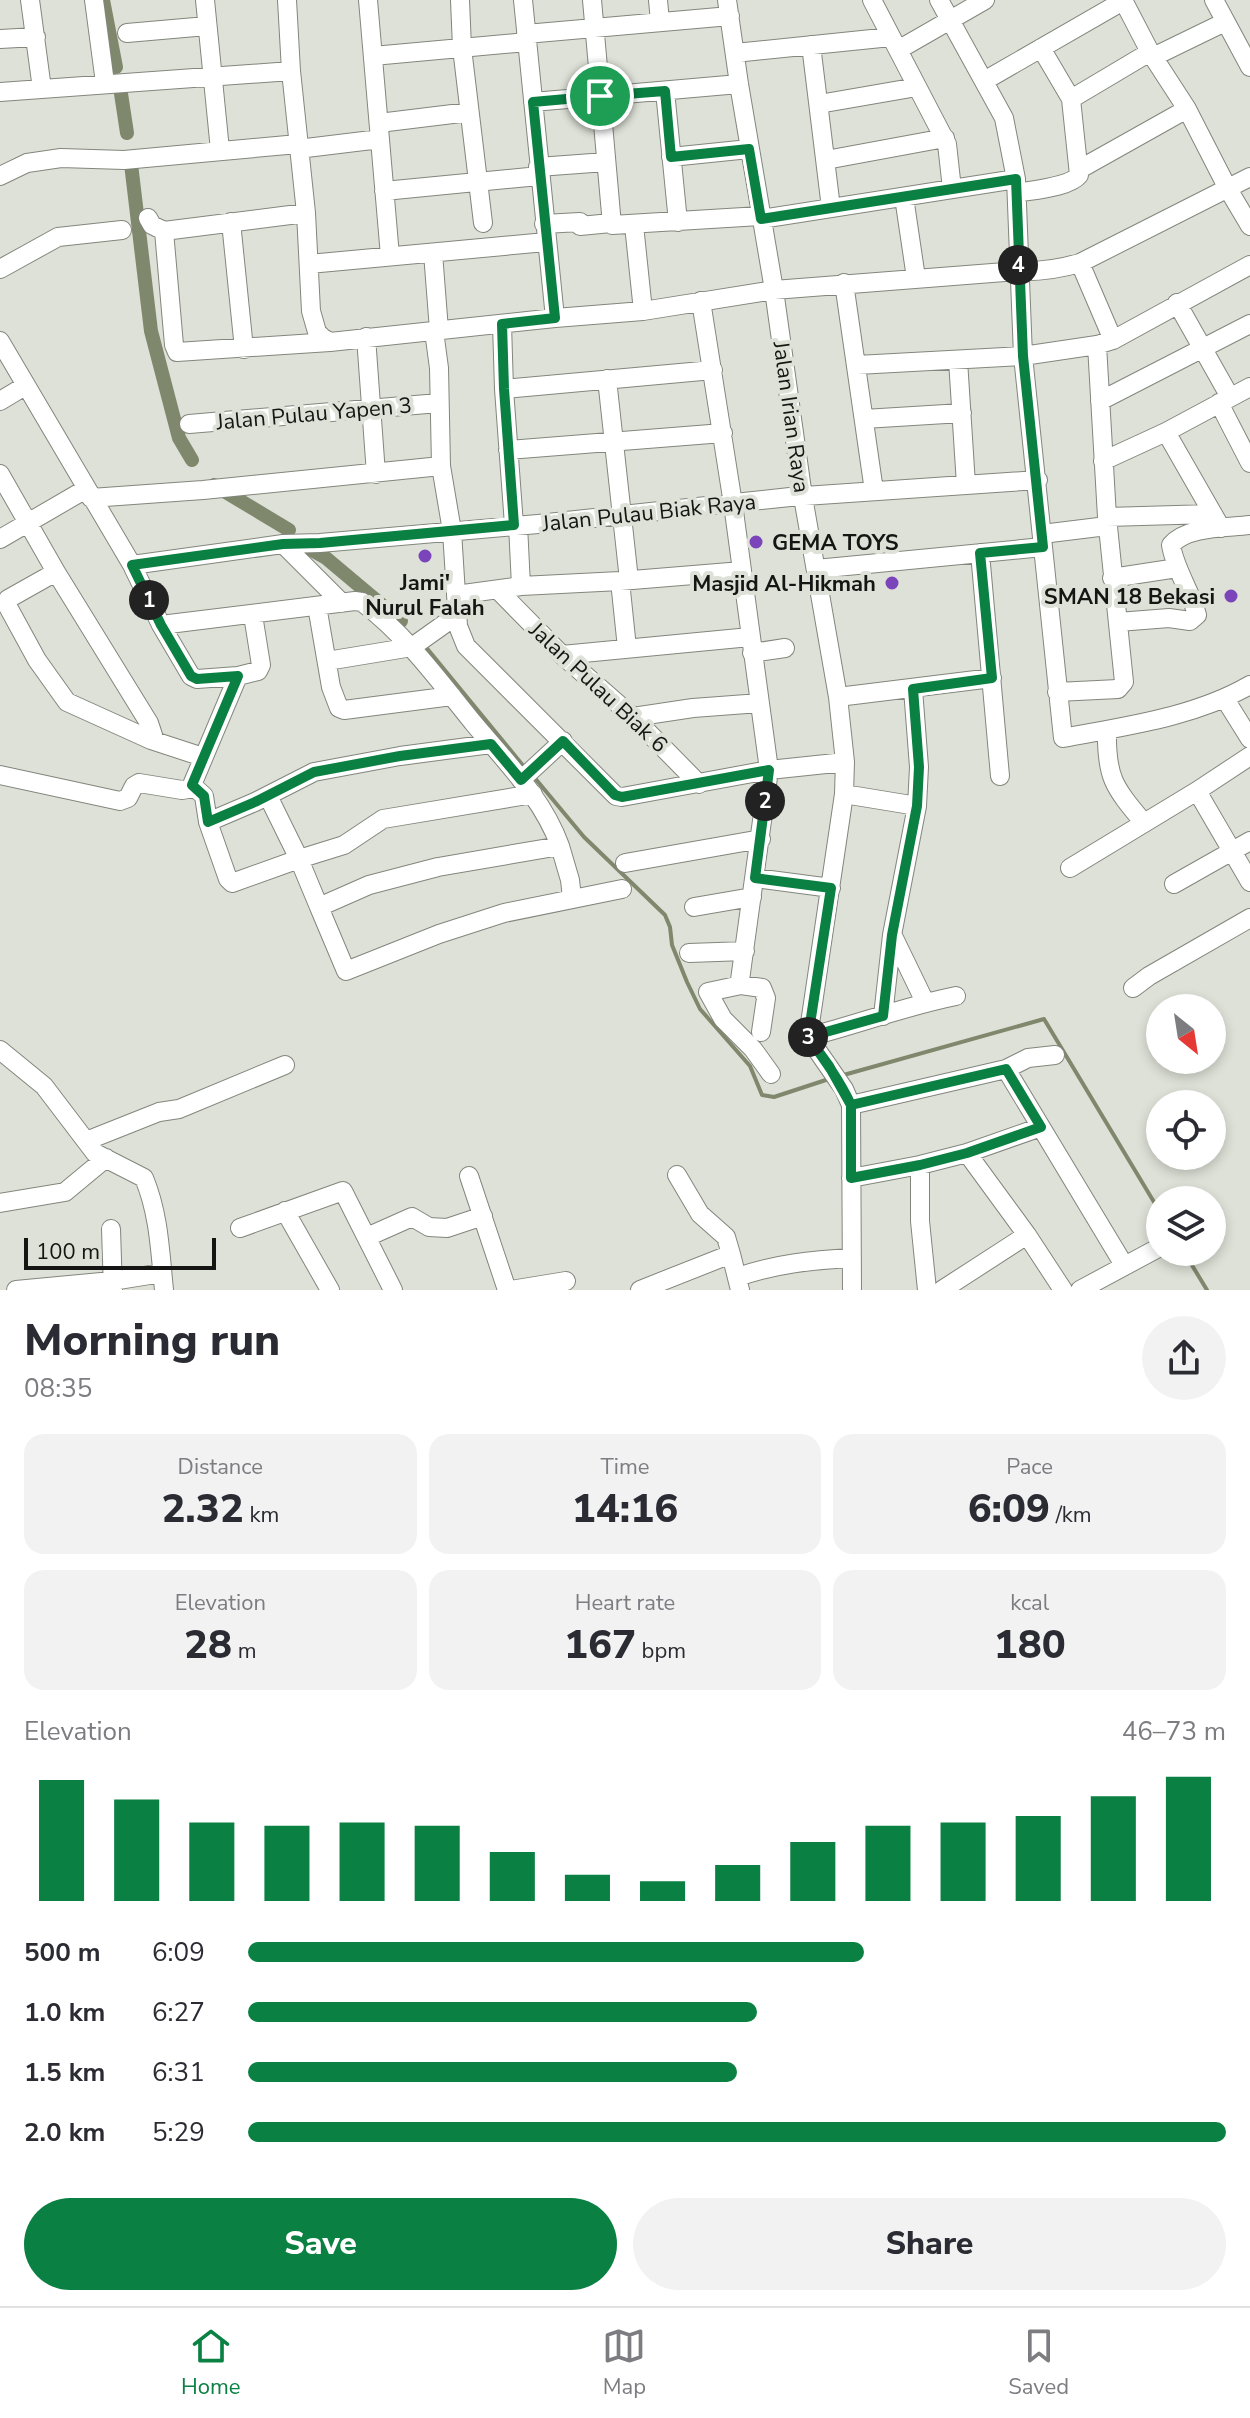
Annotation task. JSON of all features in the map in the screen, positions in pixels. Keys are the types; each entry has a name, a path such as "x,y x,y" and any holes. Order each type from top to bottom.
{"street":[{"path":"30,0 42,89"},
{"path":"94,0 117,83"},
{"path":"205,0 220,150"},
{"path":"287,0 306,213 311,311 323,338 330,342"},
{"path":"368,0 390,256"},
{"path":"460,0 462,48 483,223"},
{"path":"523,0 555,318"},
{"path":"592,0 612,224"},
{"path":"658,0 660,22"},
{"path":"872,0 945,138 952,189"},
{"path":"939,0 1004,118 1016,186 1023,356 1063,738 1107,730 1225,699 1250,685"},
{"path":"735,53 811,45 895,43 949,20 985,0"},
{"path":"984,81 1123,0 1151,55 1187,109 1250,226"},
{"path":"1214,0 1225,22 1244,40 1250,67"},
{"path":"373,56 462,48 660,22 729,8"},
{"name":"Jalan Irian Raya","path":"729,8 803,497 838,697 845,762 844,794 808,1037"},
{"path":"1071,99 1151,55 1225,22"},
{"path":"127,33 207,26"},
{"path":"0,39 36,37"},
{"path":"811,45 831,208"},
{"path":"309,264 433,253 545,233 580,222 580,226 634,225 761,218 952,189 1074,181 1079,177 1080,169 1071,99 1041,48"},
{"path":"0,92 291,71"},
{"path":"533,102 739,84"},
{"path":"819,104 917,87"},
{"path":"665,91 678,222"},
{"path":"1080,169 1187,109"},
{"path":"0,176 27,163 61,158 131,160 220,150 298,147 469,112"},
{"path":"826,160 945,138"},
{"path":"671,157 749,149"},
{"path":"384,191 606,162"},
{"path":"164,231 174,345 181,353 330,342 643,311 774,290 844,283 1041,272 1080,263 1250,177"},
{"path":"904,197 916,278"},
{"path":"148,218 152,225 164,231 306,213"},
{"path":"231,222 244,349"},
{"path":"634,225 643,311"},
{"path":"0,269 58,237 122,230"},
{"path":"433,253 441,466 452,531 457,615 460,634 466,646 616,796 769,770 845,762"},
{"path":"1057,692 1118,689 1123,685 1103,461 1100,401 1105,342 1080,263"},
{"path":"857,365 1023,356 1105,342 1250,265"},
{"path":"844,283 874,491"},
{"path":"701,301 723,433 769,770 741,985"},
{"path":"1177,303 1204,349 1250,463"},
{"path":"502,324 508,450 521,586"},
{"path":"1100,401 1250,324"},
{"path":"366,337 376,474"},
{"path":"0,341 132,565 161,625 192,678 257,672 261,665 253,615"},
{"path":"958,360 966,485"},
{"path":"504,389 713,370"},
{"path":"607,379 622,514 627,648"},
{"path":"0,401 25,386"},
{"path":"1103,461 1166,432 1250,387"},
{"name":"Jalan Pulau Yapen 3","path":"189,424 439,403"},
{"path":"864,419 962,413"},
{"path":"1166,432 1216,521"},
{"path":"508,450 723,433"},
{"path":"0,539 89,494 203,490 441,466"},
{"path":"0,474 149,723 153,735 151,740"},
{"name":"Jalan Pulau Biak Raya","path":"132,565 289,544 803,497 1038,480"},
{"path":"1118,622 1169,618 1190,621 1195,618 1195,606 1177,568 1171,545 1177,538 1216,521"},
{"path":"816,569 980,553 1107,522 1216,521 1250,525"},
{"path":"289,544 342,603"},
{"path":"980,553 1000,776"},
{"path":"1112,578 1177,568"},
{"path":"456,595 521,586 742,571"},
{"path":"56,572 8,599 7,605 37,660 67,702 151,740 203,757"},
{"name":"Jalan Pulau Biak 6","path":"499,591 699,784"},
{"path":"161,625 362,602 418,643 452,696 491,744 529,779 560,846 572,898"},
{"path":"317,606 335,702 339,708 344,710 452,696"},
{"path":"327,661 418,643 457,615"},
{"path":"562,655 627,648 751,645 785,648"},
{"path":"238,676 192,783 204,796 208,822 232,883 344,845 383,819 529,779 563,741"},
{"path":"838,697 992,678"},
{"path":"883,1016 892,935 917,806 919,767 913,689"},
{"path":"1225,699 1250,739"},
{"path":"633,717 760,703"},
{"path":"1107,730 1107,760 1112,780 1144,823"},
{"path":"208,822 314,772 491,744"},
{"path":"1070,868 1250,756"},
{"path":"0,775 120,801 128,798 139,783 182,790 194,788"},
{"path":"1197,791 1250,882"},
{"path":"844,794 917,806"},
{"path":"268,796 299,859 346,971 439,934 504,913 622,889"},
{"path":"625,863 761,839"},
{"path":"1174,884 1250,841"},
{"path":"319,907 369,885 438,867 560,846"},
{"path":"755,878 831,888"},
{"path":"694,907 752,897"},
{"path":"1133,988 1250,918"},
{"path":"892,935 925,1002"},
{"path":"689,953 745,951"},
{"path":"761,1032 766,993 762,988 741,985 708,992 723,1019 743,1038 771,1074"},
{"path":"852,1290 848,1097 808,1037 925,1002 956,996"},
{"path":"0,1050 44,1086 95,1153 144,1178 154,1204 163,1282 16,1290"},
{"path":"848,1097 1006,1069 1028,1058 1055,1055"},
{"path":"86,1141 159,1112 179,1109 285,1065"},
{"path":"1006,1069 1124,1265"},
{"path":"851,1178 967,1153 1041,1127"},
{"path":"967,1153 1063,1290"},
{"path":"0,1203 65,1192 106,1158"},
{"path":"920,1165 920,1221 927,1290"},
{"path":"677,1175 700,1214 726,1237 739,1284 755,1271 796,1262 852,1258"},
{"path":"469,1176 509,1290 566,1281"},
{"path":"240,1228 343,1191 393,1290"},
{"path":"285,1211 330,1290"},
{"path":"367,1237 412,1217 429,1227 447,1228 483,1216"},
{"path":"111,1229 112,1286"},
{"path":"942,1290 1027,1235"},
{"path":"640,1290 729,1254"},
{"path":"1080,1290 1146,1254"}],"waterway":[{"path":"103,0 116,67"},
{"path":"120,87 127,133"},
{"path":"131,164 151,331 179,438 192,460"},
{"path":"214,485 289,530"},
{"path":"310,549 326,558 401,621"},
{"path":"425,646 525,768"},
{"path":"534,777 584,837 665,915 672,945 700,1009 750,1066 762,1095 774,1097 832,1078"},
{"path":"840,1076 1044,1019 1146,1189"},
{"path":"1192,1266 1207,1290"}],"place":[{"name":"GEMA TOYS","path":"756,542"},
{"name":"Jami' Nurul Falah","path":"425,556"},
{"name":"Masjid Al-Hikmah","path":"892,583"},
{"name":"SMAN 18 Bekasi","path":"1231,596"}],"route":[{"path":"600,96 533,102 555,318 502,324 514,525 283,544 132,565 161,625 191,676 197,679 238,676 192,785 204,796 208,822 314,772 491,744 521,780 563,741 615,795 622,797 769,770 755,878 831,888 808,1037 844,1089 851,1105 851,1178 967,1153 1041,1127 1006,1069 851,1105 844,1089 829,1066 808,1037 883,1016 892,935 917,806 919,767 913,689 992,678 980,553 1043,547 1023,356 1016,179 761,219 749,149 671,157 665,91 600,96"}]}
